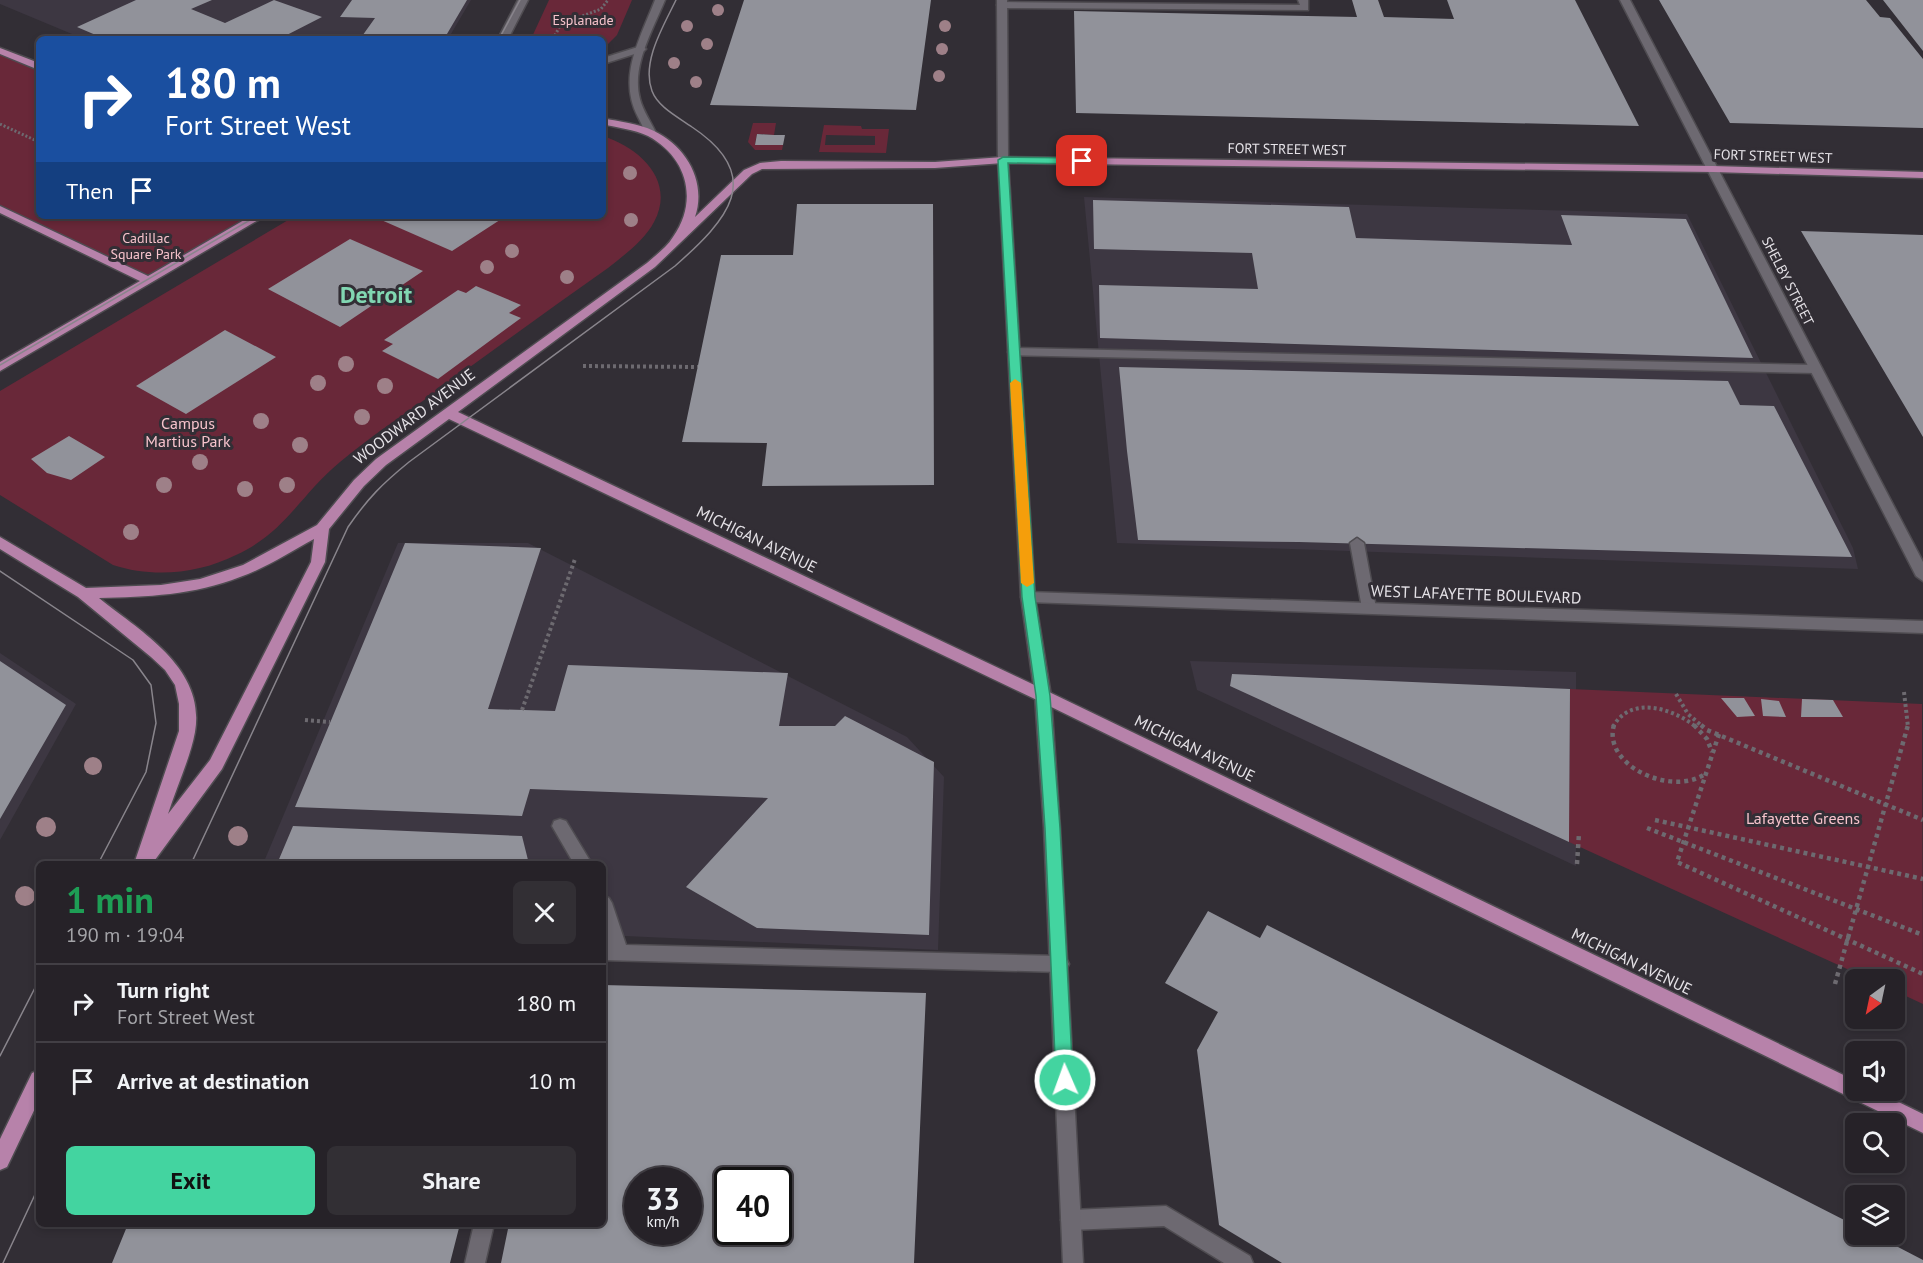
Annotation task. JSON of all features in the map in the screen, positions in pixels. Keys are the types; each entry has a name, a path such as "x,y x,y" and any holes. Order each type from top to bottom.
{"main road":[{"path":"0,51 36,66"},
{"name":"WOODWARD AVENUE","path":"322,528 358,483 381,462 651,265 679,238 693,202 693,180 684,160 651,133 606,122"},
{"name":"FORT STREET WEST","path":"679,238 748,171 760,166 818,163 935,165 1003,160 1713,169 1923,175"},
{"path":"0,209 148,280"},
{"path":"0,367 255,219"},
{"name":"MICHIGAN AVENUE","path":"448,412 1043,696 1923,1124"},
{"path":"83,593 160,590 216,580 252,566 322,528"},
{"path":"145,859 216,764 318,562 322,528"},
{"path":"0,542 83,593 170,666 182,684 187,704 188,731 145,859"},
{"path":"0,1160 36,1085"}],"street":[{"path":"505,36 523,0"},
{"name":"WOODWARD AVENUE","path":"651,133 634,94 636,64 660,0"},
{"path":"1073,1263 1060,964 1043,696 1028,597 1003,160 1002,2 1305,8 1303,0"},
{"name":"SHELBY STREET","path":"1625,0 1923,576"},
{"path":"606,60 641,49"},
{"path":"1014,352 1816,369"},
{"path":"1358,543 1369,608"},
{"name":"WEST LAFAYETTE BOULEVARD","path":"1028,597 1923,627"},
{"path":"560,826 582,861"},
{"path":"606,921 611,952 1060,964"},
{"path":"1071,1220 1166,1216 1243,1263"},
{"path":"475,1263 483,1227"}],"path":[{"path":"555,36 561,24 601,9 608,0"},
{"path":"0,124 36,141"},
{"path":"583,366 698,367"},
{"path":"522,710 575,559"},
{"path":"1835,984 1909,723 1904,692"},
{"path":"1676,694 1688,714 1707,730 1923,820"},
{"path":"1705,774 1696,781 1660,782 1625,761 1615,746 1613,731 1618,718 1631,710 1647,708 1667,710 1684,718 1701,731 1710,744 1712,755"},
{"path":"305,720 330,722"},
{"path":"1719,734 1677,862 1923,974"},
{"path":"1655,820 1923,879"},
{"path":"1647,828 1923,935"},
{"path":"1576,864 1579,833"}],"shaded area":[{"path":"0,0 471,0 450,36 77,36 0,4"},
{"path":"1084,197 1687,214 1853,548 1858,569 1117,543"},
{"path":"398,543 528,543 907,737 944,777 938,950 606,935 606,861 264,861"},
{"path":"0,653 76,704 0,840"},
{"path":"1190,661 1576,672 1576,866 1197,690"}],"green space":[{"name":"Esplanade","path":"549,0 632,0 617,35 606,46 606,36 532,36"},
{"name":"Cadillac Square Park","path":"0,51 36,66 36,219 254,219 148,280 0,208"},
{"path":"753,123 776,123 774,135 757,134 755,144 783,145 782,150 755,150 748,142"},
{"path":"824,125 889,129 886,153 819,152","holes":["826,135 875,136 875,145 825,145"]},
{"name":"Campus Martius Park","path":"606,137 617,141 641,158 651,168 657,180 661,193 660,207 654,222 633,247 608,268 352,452 326,475 268,535 236,555 206,566 159,573 113,565 0,495 0,391 290,219 606,219"},
{"name":"Lafayette Greens","path":"1570,689 1922,704 1923,1004 1905,996 1905,969 1847,969 1569,842"}],"building":[{"path":"136,0 212,0 191,9 225,23 274,0 322,17 285,36 98,36 77,27"},
{"path":"352,0 467,0 446,36 362,36 375,18 340,17"},
{"path":"744,0 931,0 916,110 710,105"},
{"path":"1352,0 1378,0 1384,17 1454,19 1447,0 1575,0 1639,126 1076,113 1074,11 1357,17"},
{"path":"1659,0 1866,0 1880,17 1890,18 1923,59 1923,128 1730,123"},
{"path":"1883,0 1923,0 1923,51"},
{"path":"757,134 785,135 783,145 755,145"},
{"path":"1093,200 1349,207 1356,238 1572,245 1561,215 1686,219 1753,358 1100,338 1099,285 1258,289 1252,253 1094,249"},
{"path":"797,204 933,204 934,485 762,486 767,443 682,442 721,255 793,255"},
{"path":"379,219 501,219 452,251"},
{"path":"1801,231 1923,235 1923,437"},
{"path":"350,239 423,271 340,327 268,289"},
{"path":"476,286 521,305 509,313 521,318 438,379 382,351 393,344 384,340 458,290 466,293"},
{"path":"225,330 276,357 186,414 136,386"},
{"path":"1119,367 1728,381 1740,405 1774,406 1852,557 1299,542 1138,540"},
{"path":"69,436 105,457 71,480 47,473 31,459"},
{"path":"405,543 541,548 488,709 555,711 568,665 788,673 779,726 835,726 845,716 934,762 929,935 757,928 686,887 768,798 530,789 522,816 295,807"},
{"path":"0,661 66,705 0,819"},
{"path":"1232,674 1570,689 1569,842 1230,686"},
{"path":"1721,698 1744,698 1755,716 1737,717"},
{"path":"1761,699 1779,701 1786,717 1763,716"},
{"path":"1802,699 1833,700 1843,717 1801,717"},
{"path":"293,826 522,836 528,861 278,861"},
{"path":"1208,911 1260,938 1267,925 1845,1220 1845,1245 1894,1245 1923,1260 1923,1263 1282,1263 1219,1225 1197,1050 1218,1012 1165,983"},
{"path":"606,985 926,993 914,1263 501,1263 508,1227 606,1227"},
{"path":"127,1227 459,1227 450,1263 112,1263"}],"tram line":[{"path":"501,36 520,0"},
{"path":"192,861 348,527 369,499 409,462 675,266 694,249 723,215 731,198 733,181 728,163 715,145 659,102 652,91 649,80 649,68 655,44 676,0"},
{"path":"0,365 252,219"},
{"path":"0,571 133,660 151,685 156,723 146,772 100,861"},
{"path":"0,1056 36,986"},
{"path":"3,1263 36,1192"}],"slow traffic":[{"path":"1015,383 1027,583"}],"district":[{"name":"Detroit","path":"376,295"}],"route":[{"path":"1065,1080 1043,696 1028,597 1003,160 1082,161"}]}
